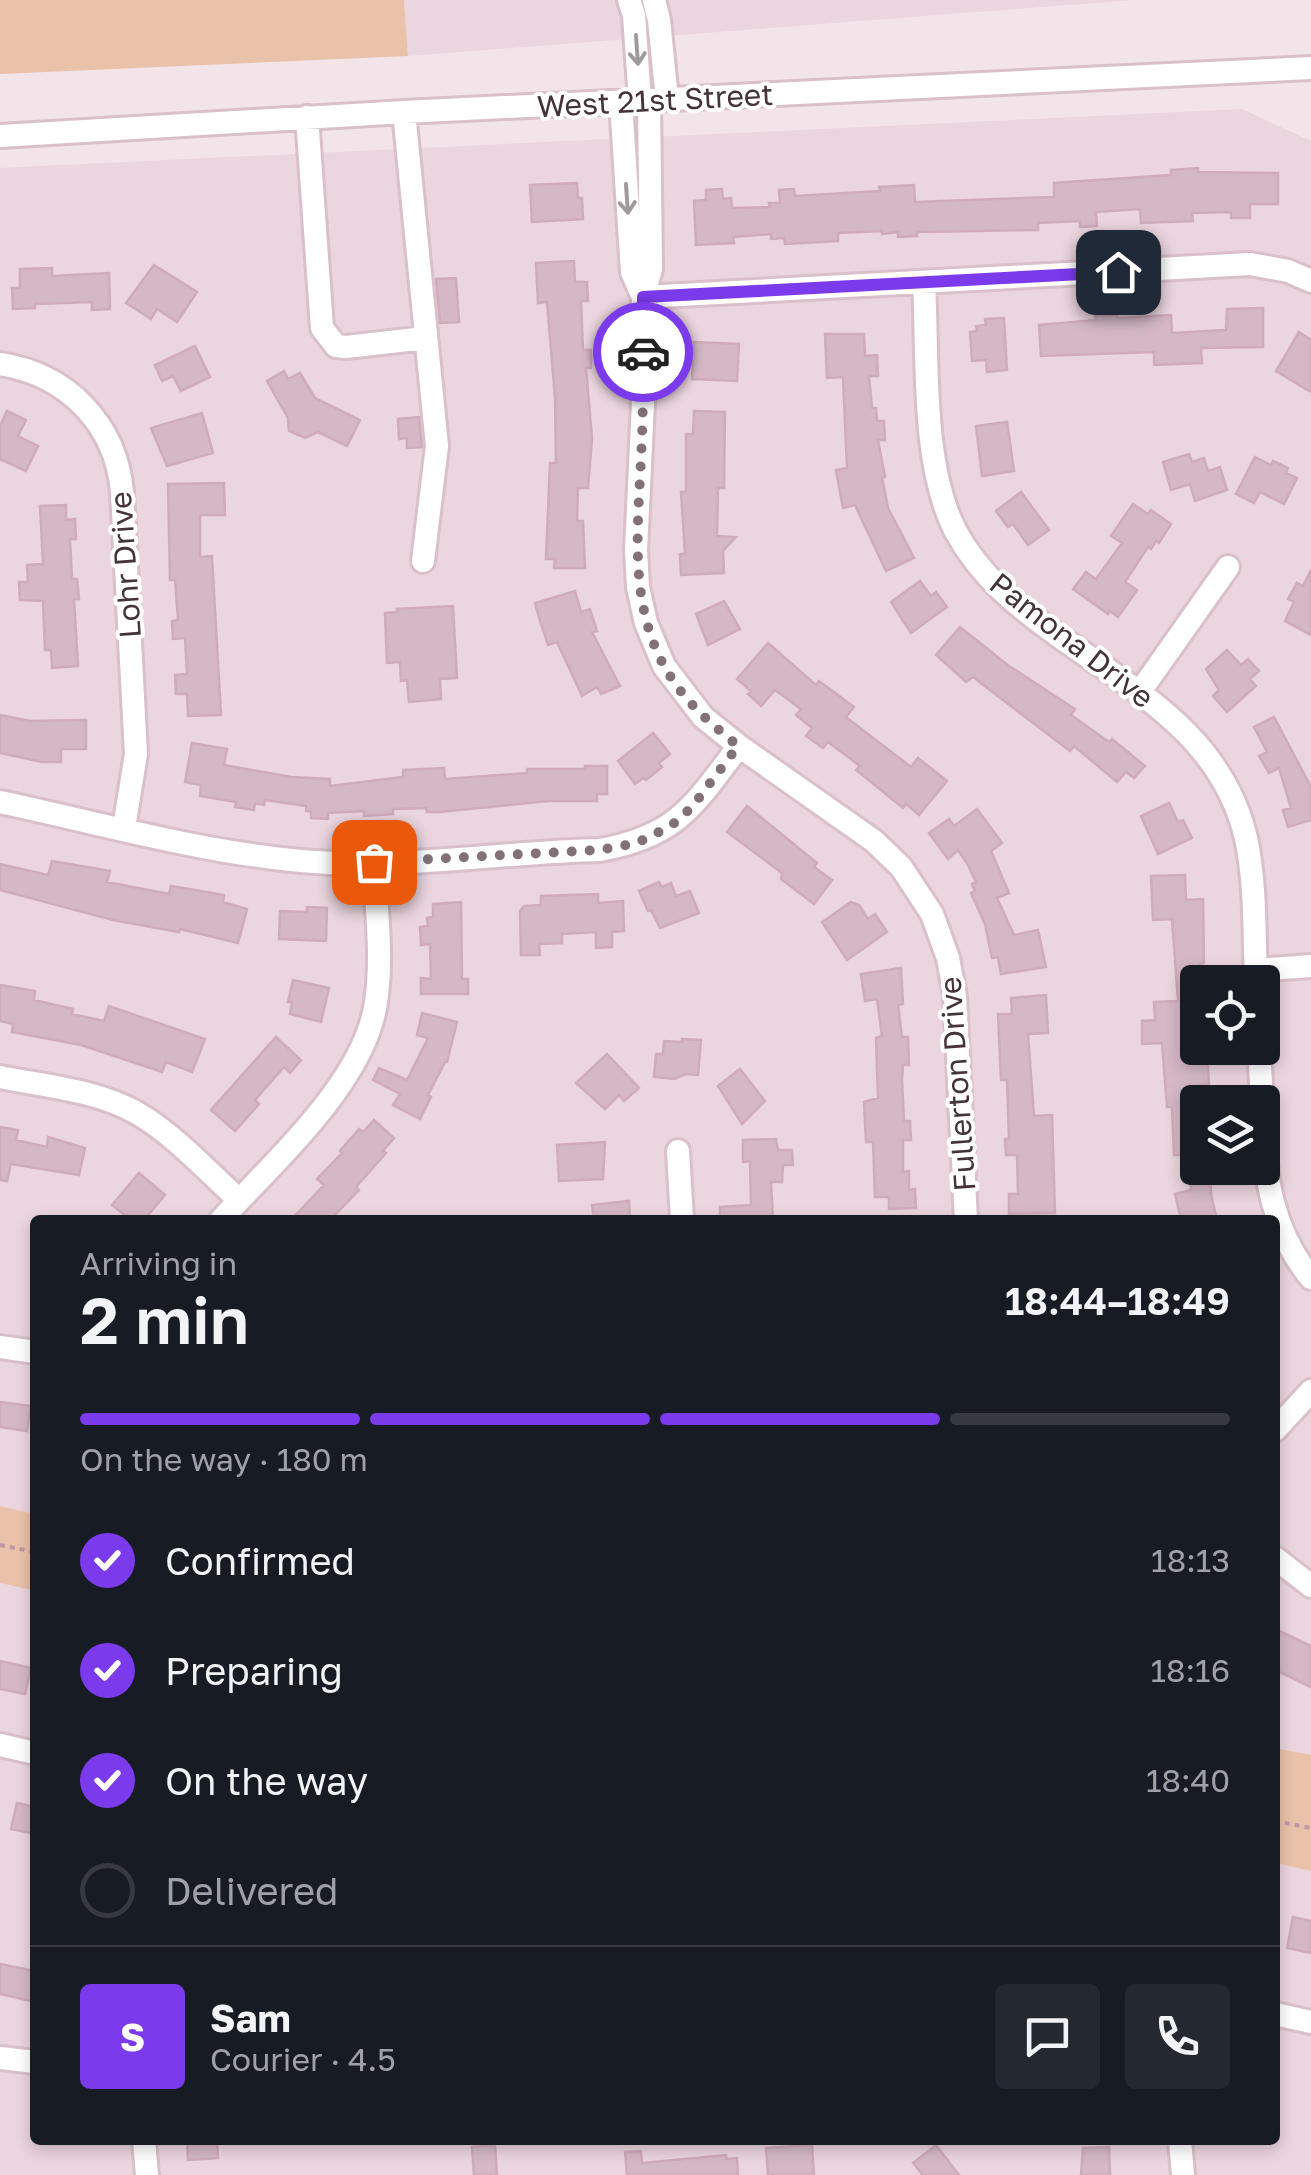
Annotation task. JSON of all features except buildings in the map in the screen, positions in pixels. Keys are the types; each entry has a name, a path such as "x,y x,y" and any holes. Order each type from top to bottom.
{"street":[{"name":"Fullerton Drive","path":"629,0 644,101 651,269 643,297 636,550 642,605 656,650 679,690 703,717 874,841 901,867 932,914 948,958 955,996 966,1215"},
{"name":"Fullerton Drive","path":"644,101 659,20 654,0"},
{"name":"West 21st Street","path":"0,136 404,112 1311,68"},
{"path":"404,112 437,467 424,561"},
{"path":"308,117 319,319 327,338 336,346 346,347 425,338"},
{"path":"643,297 1264,266 1311,281"},
{"name":"Pamona Drive","path":"924,282 934,460 944,504 956,531 975,562 1006,597 1191,735 1216,768 1234,803 1249,858 1255,965"},
{"name":"Lohr Drive","path":"0,364 34,372 68,390 99,422 117,462 122,492 136,754 124,828"},
{"path":"1139,693 1228,567"},
{"path":"0,802 227,851 299,861 374,862 600,850 637,843 671,826 692,807 738,746"},
{"path":"226,1215 339,1088 363,1049 378,984 374,862"},
{"path":"1280,972 1311,966"},
{"path":"0,1077 105,1099 137,1113 239,1200"},
{"path":"678,1151 682,1215"},
{"path":"1268,1185 1275,1215"},
{"path":"1280,1225 1311,1278"},
{"path":"0,1347 30,1351"},
{"path":"1280,1425 1311,1391"},
{"path":"1280,1562 1311,1586"},
{"path":"0,1745 30,1752"},
{"path":"1280,2015 1311,2022"},
{"path":"0,2058 30,2061"},
{"path":"144,2145 146,2175"},
{"path":"1180,2145 1182,2175"}],"path":[{"path":"0,1545 30,1551"},
{"path":"1280,1821 1311,1828"}],"shaded area":[{"path":"0,0 404,0 408,56 0,74"},
{"path":"404,0 1132,0 408,56"},
{"path":"1242,109 1311,141 1311,1770 1280,1765 1280,1215 30,1215 30,1513 0,1506 0,168"},
{"path":"0,1506 30,1513 30,1590 0,1583"},
{"path":"0,1583 30,1590 30,2145 1280,2145 1280,1864 1311,1871 1311,2175 0,2175"},
{"path":"1280,1749 1311,1755 1311,1871 1280,1864"}],"way so far":[{"path":"374,862 600,850 637,843 671,826 692,807 738,746 703,717 679,690 646,623 636,550 643,352"}],"route":[{"path":"643,352 643,297 1118,272"}]}
